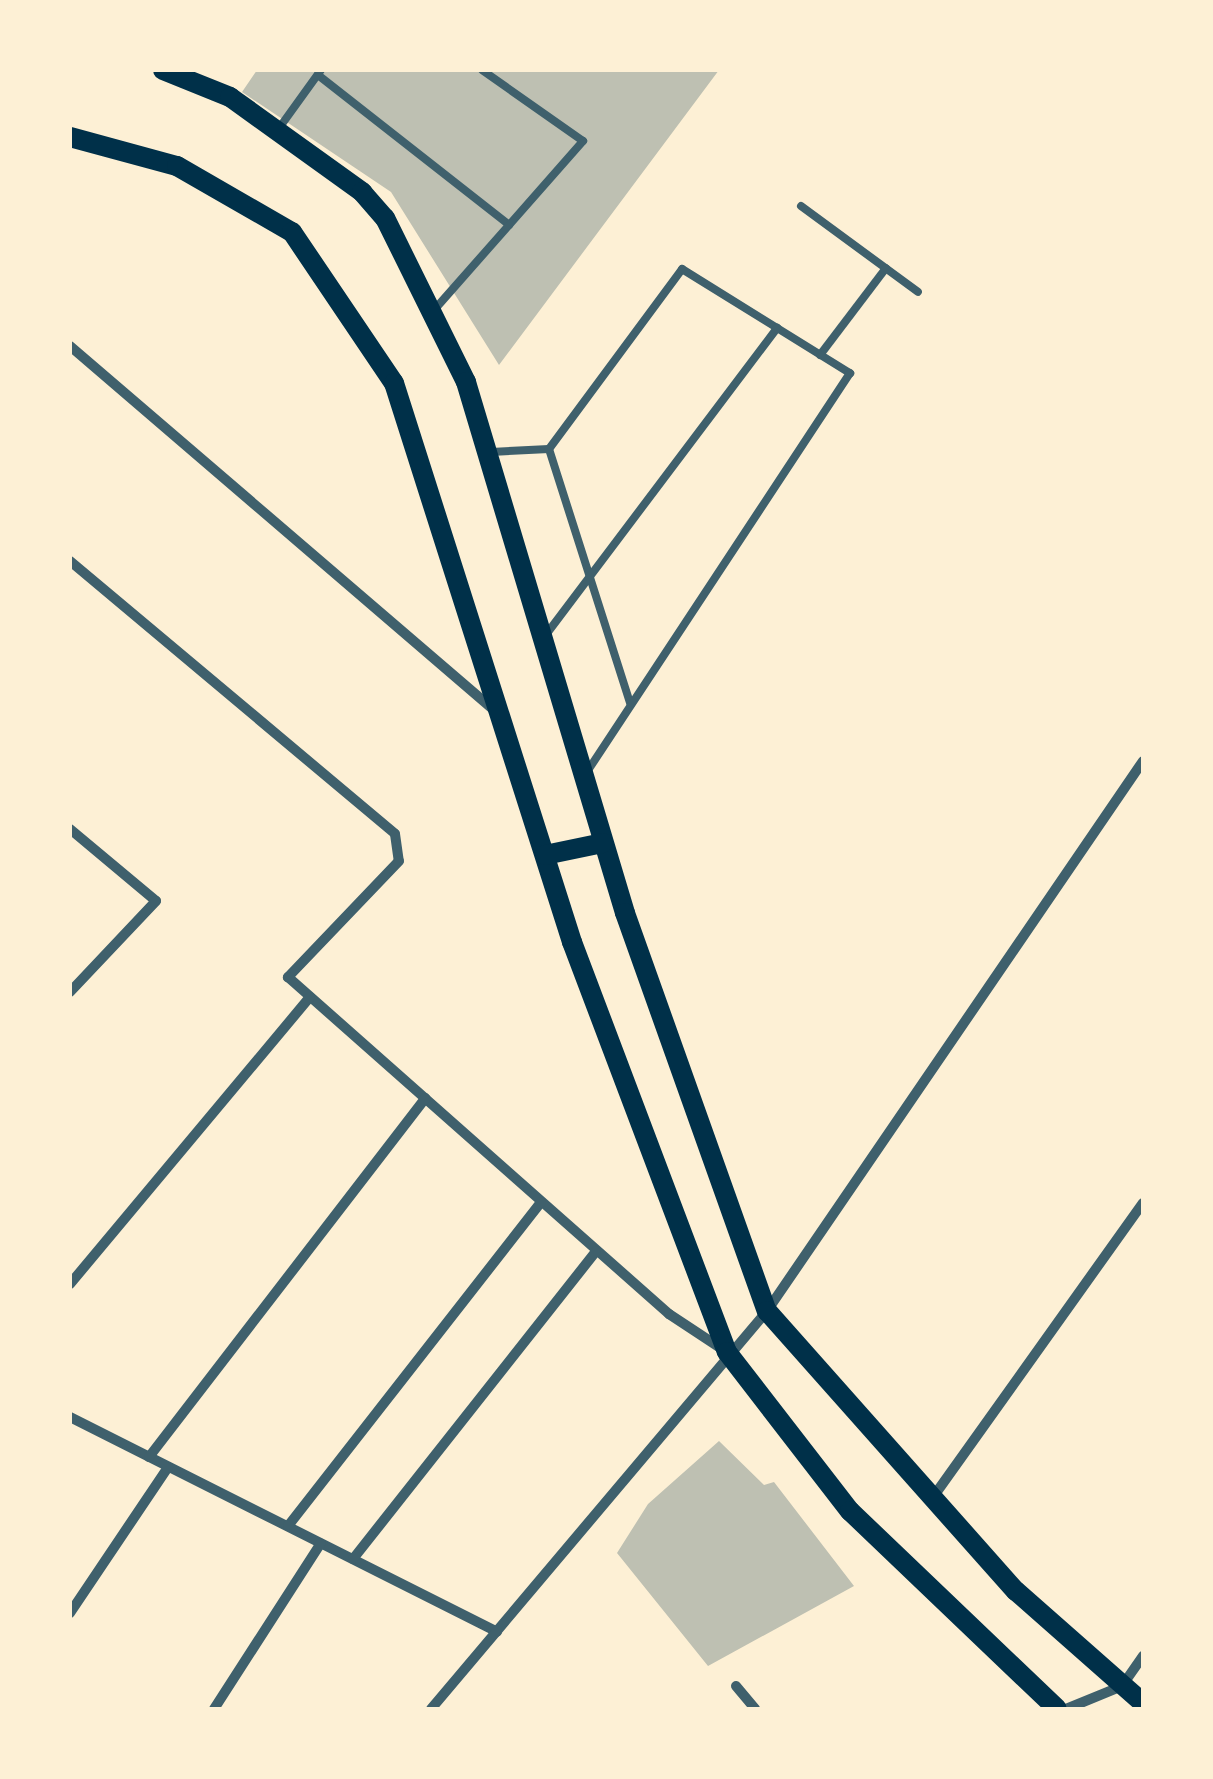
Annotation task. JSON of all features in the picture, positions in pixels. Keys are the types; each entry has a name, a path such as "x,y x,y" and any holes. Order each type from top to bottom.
{"main road":[{"path":"163,70 230,97 385,218 432,313 486,453 604,842 766,1311 931,1501 1143,1703"},
{"path":"70,138 178,166 292,232 394,383 545,855 727,1352 850,1511 1057,1709"},
{"path":"545,855 604,842"}],"street":[{"path":"70,346 503,717"},
{"path":"70,561 395,834 399,861 288,978 596,1251 727,1352"},
{"path":"431,1709 727,1352 766,1311 1143,761"},
{"path":"70,829 156,901 70,992"},
{"path":"70,1284 310,997"},
{"path":"149,1457 425,1098"},
{"path":"288,1526 541,1202"},
{"path":"931,1501 1143,1203"},
{"path":"353,1559 596,1251"},
{"path":"70,1417 497,1632"},
{"path":"70,1612 168,1466"},
{"path":"214,1709 321,1543"},
{"path":"1066,1709 1122,1686 1143,1656"},
{"path":"736,1686 755,1709"}],"lane":[{"path":"432,313 582,142 482,70"},
{"path":"277,131 320,72 508,225"},
{"path":"801,206 918,292"},
{"path":"820,354 886,268"},
{"path":"486,453 549,449 682,269 850,373 584,777"},
{"path":"542,640 777,328"},
{"path":"549,449 630,703"}],"building":[{"path":"257,70 719,70 499,365 391,192 242,92"},
{"path":"719,1441 764,1485 774,1482 854,1586 708,1666 617,1553 648,1504"}]}
